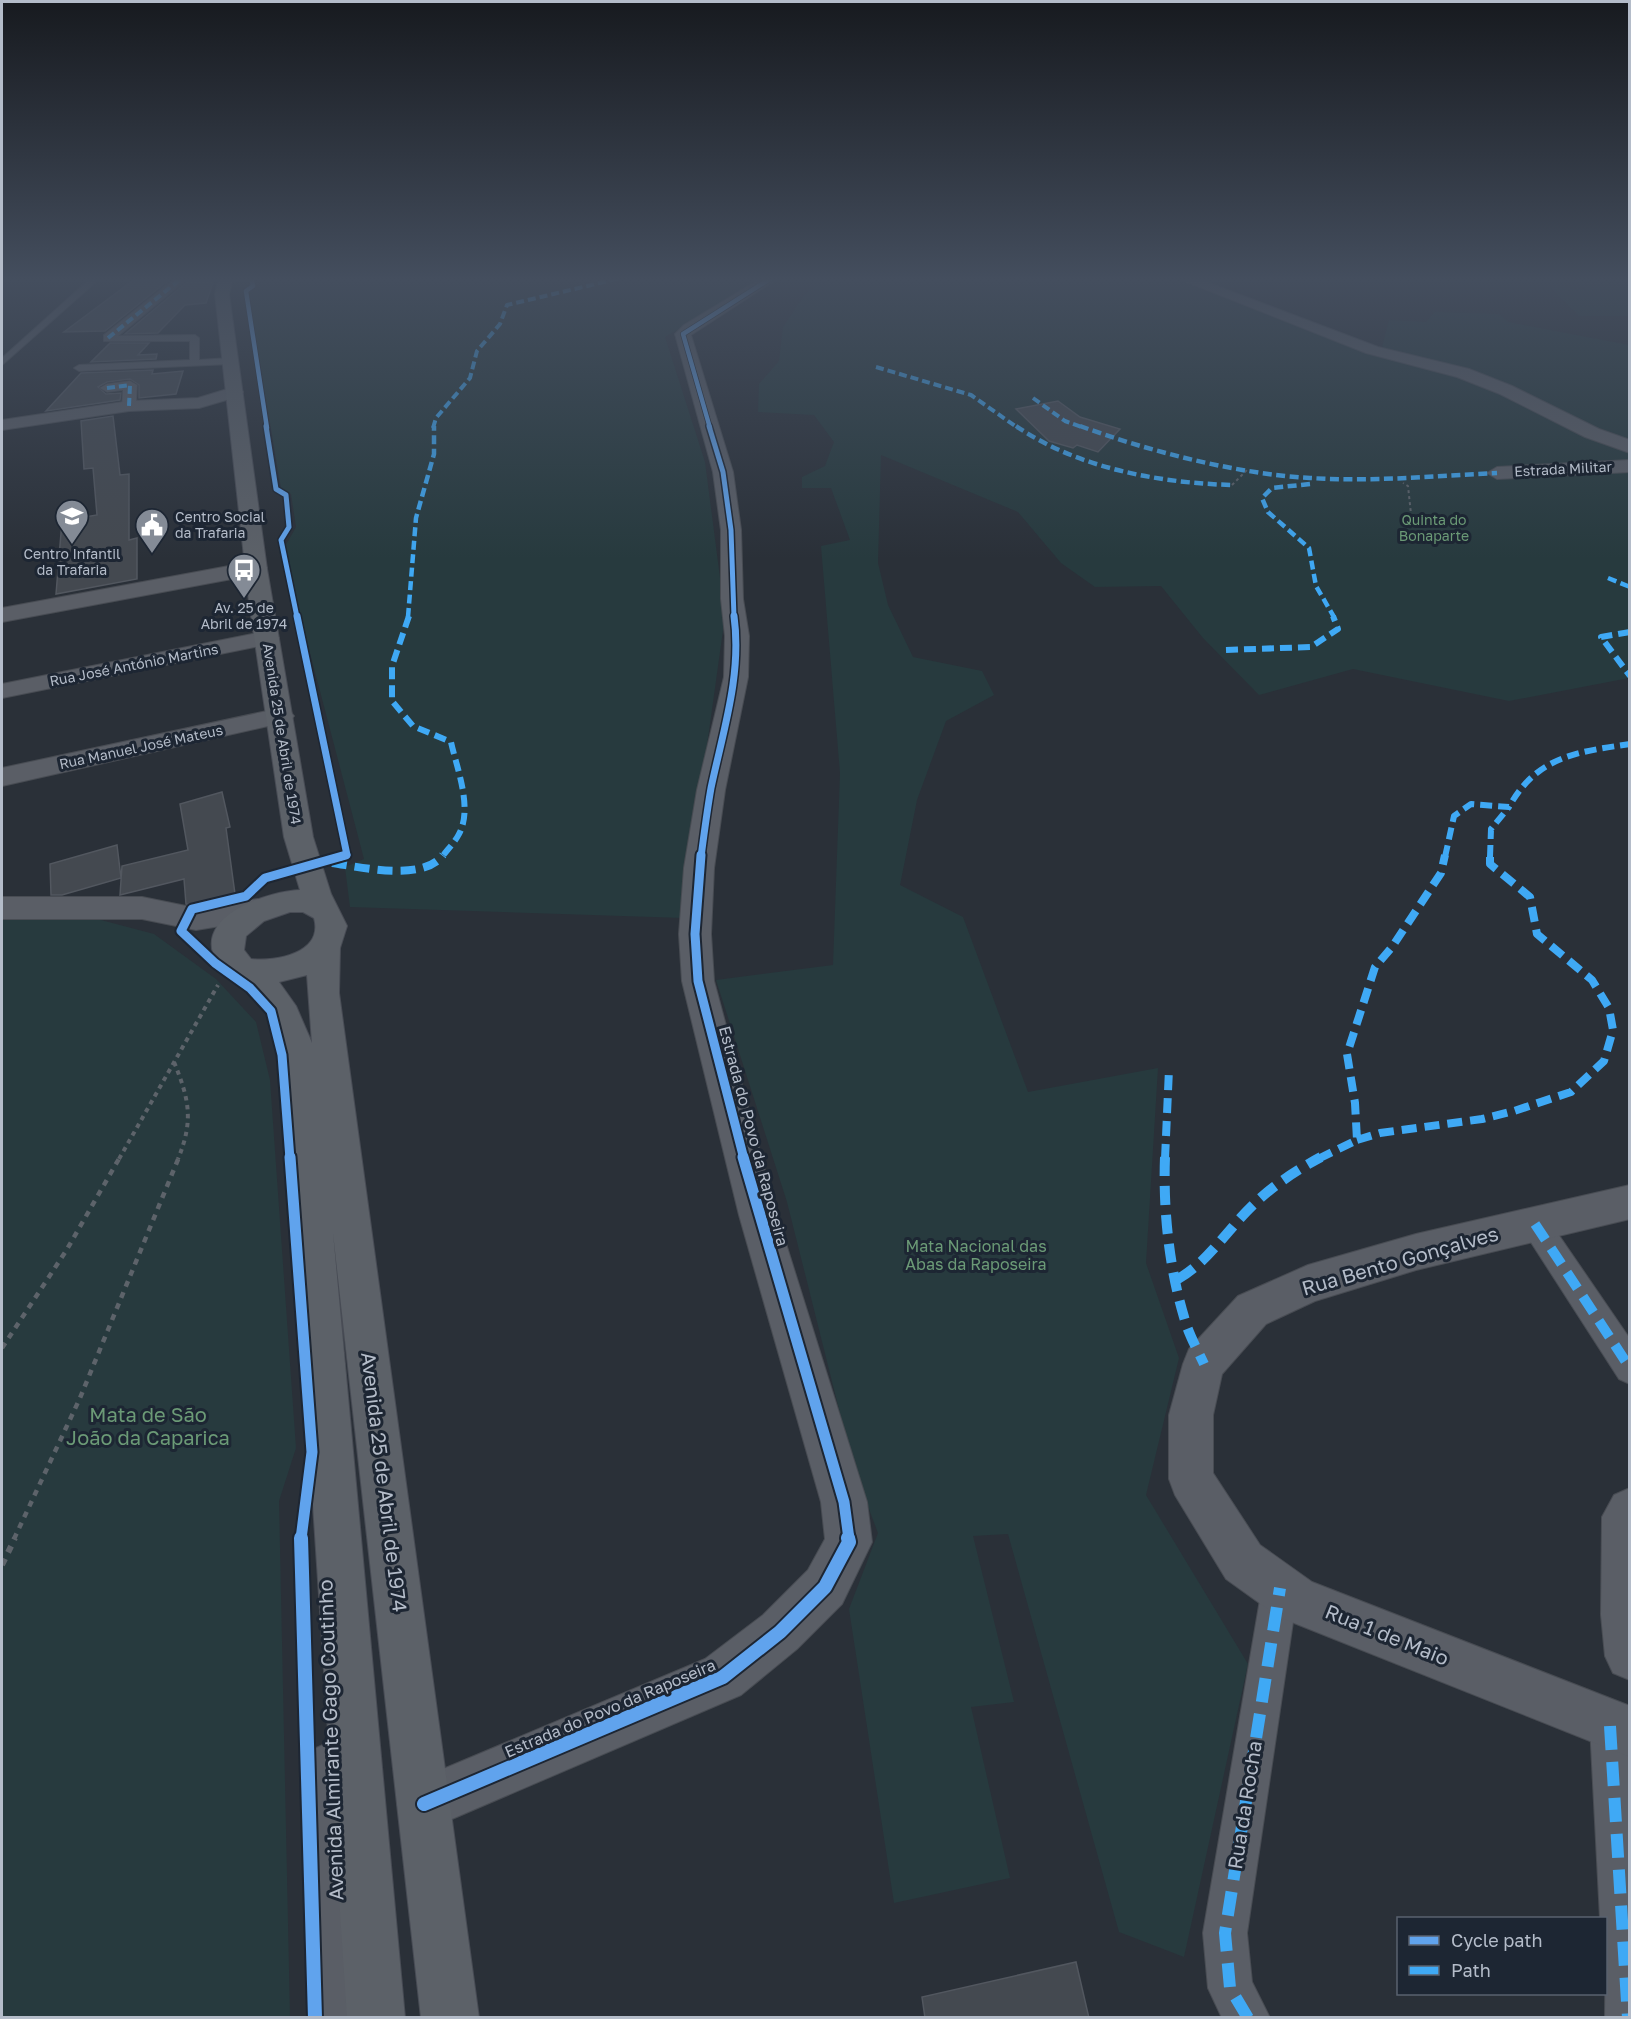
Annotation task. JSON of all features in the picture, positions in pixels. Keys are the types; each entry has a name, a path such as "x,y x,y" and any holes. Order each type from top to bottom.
{"main road":[{"name":"Avenida 25 de Abril de 1974","path":"231,371 256,568 281,717 297,834 325,928 323,993 450,2018"},
{"name":"Avenida 25 de Abril de 1974","path":"234,960 231,934 242,921 264,907 288,880 297,834"},
{"path":"234,960 260,974 278,972 296,966 325,928 316,904 302,901 264,907"},
{"path":"234,960 274,998 285,1015 295,1038 301,1067 376,2018"}],"street":[{"name":"Estrada do Povo da Raposeira","path":"424,1804 723,1677 780,1632 825,1587 849,1542 844,1502 728,1107 698,981 694,934 699,868 711,790 736,677 737,636 732,599 731,530 723,472 692,371"},
{"path":"1456,371 1506,390 1592,433 1629,447"},
{"path":"107,388 130,385 129,406"},
{"path":"2,425 129,406 199,403 234,392"},
{"name":"Estrada Militar","path":"1497,473 1629,466"},
{"path":"2,621 256,568"},
{"name":"Rua José António Martins","path":"2,691 267,638"},
{"name":"Rua Manuel José Mateus","path":"2,777 281,717"},
{"path":"2,908 142,908 196,918 264,907"},
{"path":"196,918 214,931 234,960"},
{"name":"Rua Bento Gonçalves","path":"1191,1479 1191,1415 1204,1364 1252,1310 1308,1284 1416,1252 1629,1202"},
{"path":"1535,1224 1629,1368"},
{"name":"Avenida Almirante Gago Coutinho","path":"333,1463 322,1527 341,2018"},
{"name":"Rua 1 de Maio","path":"1191,1479 1243,1562 1296,1600 1620,1729"},
{"path":"1629,1511 1625,1516 1625,1615 1629,1656"},
{"name":"Rua da Rocha","path":"1248,2018 1230,1988 1225,1933 1280,1588"},
{"path":"1620,1729 1628,2018"}],"path":[{"path":"1232,485 1247,470"},
{"path":"1402,526 1411,514 1408,486 1403,483"},
{"path":"2,1348 66,1251 234,960"},
{"path":"2,1565 80,1398 187,1138 188,1097 174,1062"}],"green space":[{"path":"261,371 676,371 705,462 725,616 683,918 350,907 345,867 364,859 283,550 296,527 291,494 281,488"},
{"name":"Mata Nacional das Abas da Raposeira","path":"770,371 1629,371 1629,678 1509,701 1353,669 1259,695 1203,638 1161,586 1095,587 1061,563 1018,512 881,455 878,563 888,605 913,657 982,671 994,695 946,721 917,800 900,885 963,917 1028,1092 1158,1068 1146,1263 1179,1358 1146,1495 1248,1664 1184,1957 1119,1932 1008,1534 973,1536 1014,1702 971,1707 1010,1878 894,1903 849,1609 878,1533 854,1469 787,1202 716,980 833,965 840,773 821,546 850,540 831,488 802,488 802,477 825,466 834,442 814,415 758,412 759,384"},
{"name":"Mata de São João da Caparica","path":"97,919 154,934 216,979 256,1022 270,1080 296,1448 279,1501 290,2017 2,2017 2,920"}],"building":[{"path":"153,371 152,374 183,371 176,394 139,398 139,385 130,379 107,382 98,387 106,394 121,393 120,400 46,411 81,373"},
{"path":"1058,401 1080,417 1120,429 1098,452 1077,445 1073,448 1049,441 1016,409"},
{"path":"113,416 120,475 129,474 129,540 137,538 137,579 56,594 62,521 97,515 93,468 84,469 81,421"},
{"path":"222,792 230,827 226,828 235,894 194,905 186,904 184,879 120,895 122,866 188,850 180,804"},
{"path":"117,845 121,878 62,895 51,895 50,864"},
{"path":"1076,1962 1089,2018 925,2018 922,1997"}],"marked path":[{"path":"332,863 372,869 421,870 437,863 459,834 464,817 462,792 451,742 413,726 392,701 392,666 408,624 416,518 434,454 432,433 436,418 470,378 472,371"},
{"path":"890,371 971,395 1020,429 1044,442 1096,463 1178,482 1232,485"},
{"path":"107,388 130,385 129,406"},
{"path":"1033,398 1065,421 1090,430 1258,473 1336,479 1390,479 1497,473"},
{"path":"1226,650 1311,647 1338,629 1331,609 1316,586 1309,548 1268,512 1262,498 1272,488 1310,484"},
{"path":"1608,578 1630,587"},
{"path":"1630,632 1601,637 1603,643 1630,676"},
{"path":"1178,1279 1208,1257 1246,1212 1271,1189 1326,1154 1357,1140 1355,1103 1347,1054 1362,1014 1375,967 1392,947 1441,873 1454,816 1471,804 1509,807 1518,790 1530,776 1559,759 1630,744"},
{"path":"1357,1140 1380,1133 1482,1119 1514,1111 1571,1092 1604,1061 1613,1030 1609,1008 1592,980 1537,934 1530,897 1490,864 1491,829 1509,807"},
{"path":"1169,1069 1164,1187 1170,1244 1184,1318 1204,1364"},
{"path":"1535,1224 1630,1368"},
{"path":"1248,2018 1230,1988 1225,1933 1280,1588"},
{"path":"1610,1726 1628,2018"}],"cycle path":[{"path":"258,371 276,489 286,495 289,527 281,540 347,855 265,878 246,896 192,909 181,931 215,963 250,988 271,1011 282,1055 312,1452 301,1531 315,2018"},
{"path":"424,1804 723,1677 780,1632 825,1587 849,1542 844,1502 758,1215 698,981 695,934 699,868 711,790 736,677 737,636 732,599 731,530 723,472 693,371"}],"place":[{"name":"Centro Infantil da Trafaria","path":"72,545"},
{"name":"Centro Social da Trafaria","path":"152,554"},
{"name":"Av. 25 de Abril de 1974","path":"244,599"}],"park label":[{"name":"Quinta do Bonaparte","path":"1434,528"}]}
